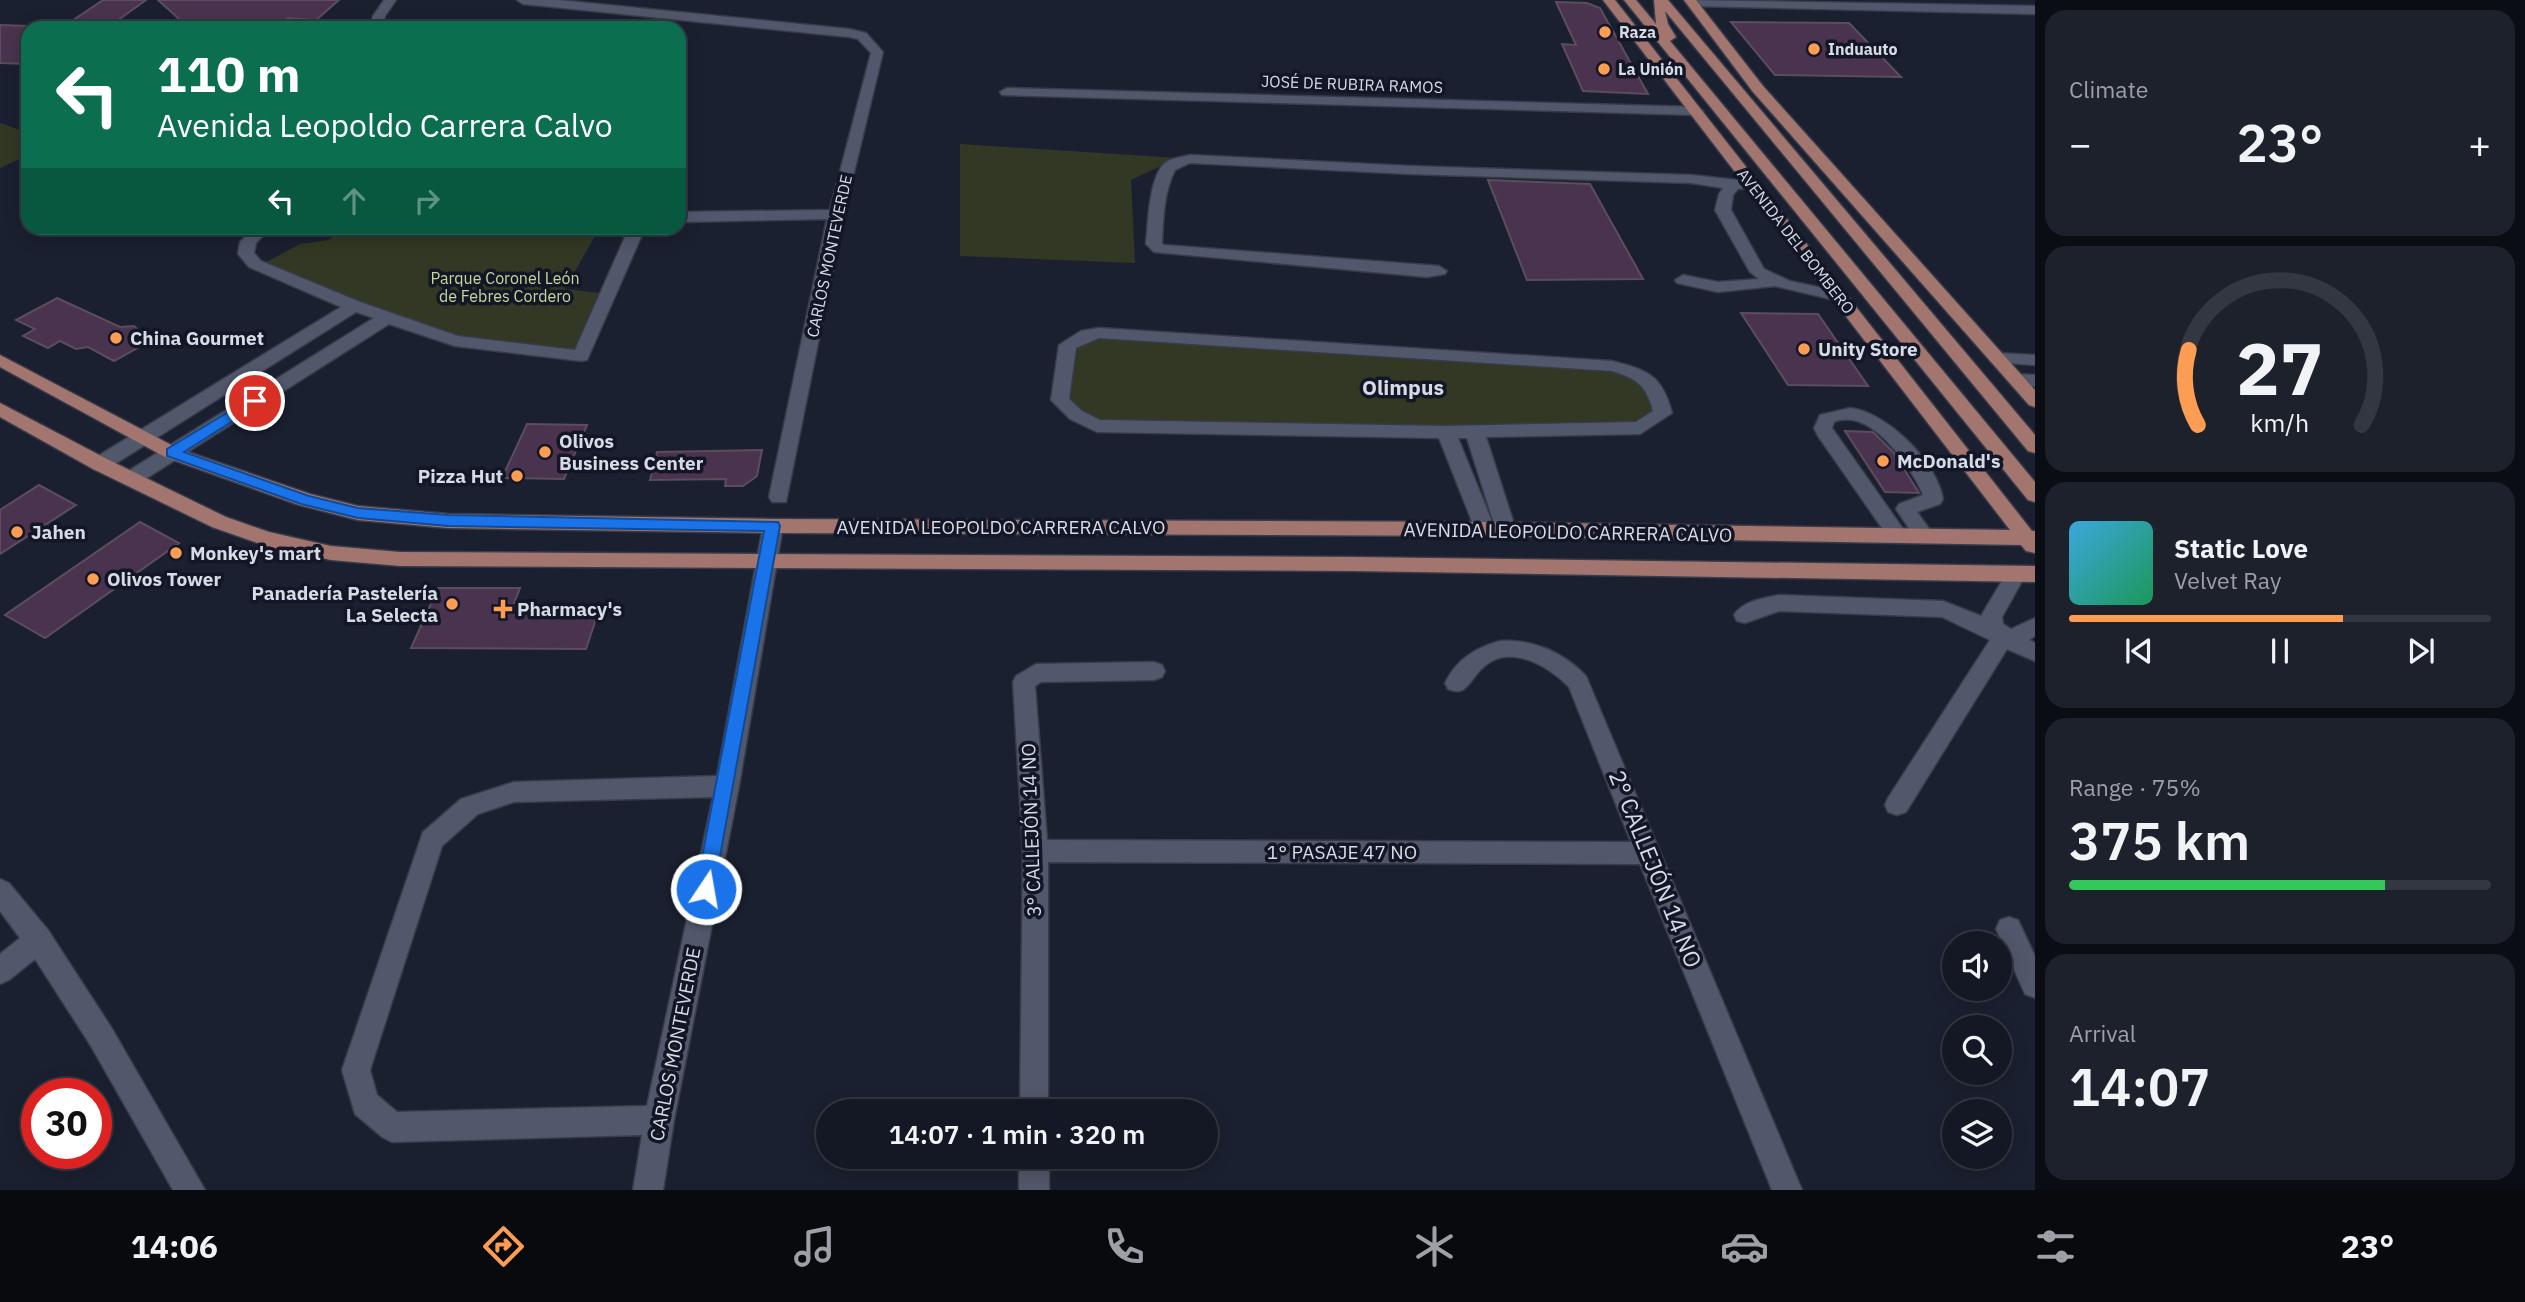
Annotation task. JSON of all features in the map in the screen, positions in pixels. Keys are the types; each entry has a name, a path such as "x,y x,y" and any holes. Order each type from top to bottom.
{"main road":[{"name":"AVENIDA DEL BOMBERO","path":"1609,0 1696,111 1743,185 1839,296 2032,541"},
{"name":"AVENIDA DEL BOMBERO","path":"1630,0 2035,495"},
{"path":"1661,0 1758,89"},
{"path":"1661,0 2035,447"},
{"path":"1661,0 1658,10 1661,23 1691,64 2035,483"},
{"path":"1691,1 1758,89 1997,358 2026,381 2035,401"},
{"path":"1670,52 1679,89"},
{"name":"AVENIDA LEOPOLDO CARRERA CALVO","path":"0,359 172,453 306,500 358,513 448,521 773,526 1485,529 2032,541"},
{"name":"AVENIDA LEOPOLDO CARRERA CALVO","path":"1,411 100,464 219,522 266,539 331,553 400,559 1353,564 2026,574"}],"street":[{"path":"378,21 390,0"},
{"name":"CARLOS MONTEVERDE","path":"523,0 849,33 862,36 877,52 836,214 779,497"},
{"path":"1691,1 1876,3 2035,10"},
{"path":"1701,13 2035,20"},
{"name":"JOSÉ DE RUBIRA RAMOS","path":"1007,92 1696,111"},
{"path":"1438,271 1160,249 1154,244 1166,171 1172,164 1190,159 1410,170 1691,178 1743,185"},
{"path":"1743,185 1726,194 1723,211 1758,272 1777,281 1839,296"},
{"path":"686,217 836,214"},
{"path":"255,235 248,242 246,254 255,264 386,318 455,341 581,356 634,235"},
{"path":"1683,280 1704,287 1719,288 1777,281"},
{"path":"100,464 354,306"},
{"path":"132,478 386,318"},
{"path":"1099,333 1612,366 1637,372 1657,389 1663,413 1640,428 1446,432 1097,426 1076,415 1060,400 1068,345 1087,335 1099,333"},
{"path":"1997,358 2035,360"},
{"path":"1898,536 1827,436 1823,428 1826,419 1838,414 1863,416 1878,423 1892,437 1932,488 1933,499 1906,509 1925,537"},
{"path":"1446,432 1485,529"},
{"path":"1475,432 1506,530"},
{"name":"CARLOS MONTEVERDE","path":"648,1190 659,1120 727,786 773,526"},
{"path":"2026,574 1991,617 1993,627 2003,637 2014,638 2035,626"},
{"path":"1745,615 1779,603 1943,609 2035,653"},
{"path":"1898,805 2003,637"},
{"name":"2° CALLEJÓN 14 NO","path":"1456,683 1475,661 1488,653 1505,650 1545,655 1566,667 1578,682 1787,1190"},
{"name":"3° CALLEJÓN 14 NO","path":"1034,1099 1035,850 1024,682 1036,673 1154,671"},
{"path":"659,1120 392,1127 365,1104 356,1070 432,840 470,806 513,792 727,786"},
{"name":"1° PASAJE 47 NO","path":"1035,850 1648,853"},
{"path":"0,891 39,939 124,1072 190,1190"},
{"path":"2008,929 2035,985"},
{"path":"0,971 39,939"},
{"path":"1034,1169 1034,1190"}],"green space":[{"path":"0,123 21,130 21,158 0,168"},
{"path":"960,144 1178,158 1131,180 1135,263 960,256"},
{"name":"Parque Coronel León de Febres Cordero","path":"336,235 596,235 565,289 608,294 581,356 455,341 259,266 300,244 328,240"},
{"path":"1087,335 1637,372 1663,413 1640,428 1097,426 1060,400 1068,345"}],"building":[{"path":"103,0 146,0 117,21 72,21"},
{"path":"158,0 339,0 316,20 287,18 285,21 181,21"},
{"name":"La Unión","path":"1556,2 1587,3 1600,8 1648,94 1583,91 1562,44 1576,45"},
{"name":"Induauto","path":"1731,22 1849,23 1901,77 1775,75"},
{"path":"0,25 21,26 21,64 0,63"},
{"path":"1488,180 1590,184 1643,279 1527,280"},
{"path":"57,298 120,327 134,326 150,341 114,361 88,347 76,349 60,341 48,348 23,336 35,329 16,320"},
{"name":"Unity Store","path":"1741,313 1818,314 1868,386 1788,385"},
{"name":"Olivos Business Center","path":"527,424 587,425 564,479 502,478"},
{"name":"McDonald's","path":"1845,431 1873,432 1894,453 1919,493 1885,492"},
{"path":"762,450 757,476 743,486 725,486 726,479 650,480 657,452"},
{"name":"Jahen","path":"39,485 76,505 0,554 0,510"},
{"name":"Olivos Tower","path":"140,522 179,543 45,638 5,615"},
{"path":"438,588 520,588 513,606 600,607 586,649 411,648"}],"place":[{"name":"Raza","path":"1605,32"},
{"name":"Induauto","path":"1814,49"},
{"name":"La Unión","path":"1604,69"},
{"name":"China Gourmet","path":"116,338"},
{"name":"Unity Store","path":"1804,349"},
{"name":"Olivos Business Center","path":"545,452"},
{"name":"McDonald's","path":"1883,461"},
{"name":"Pizza Hut","path":"517,476"},
{"name":"Jahen","path":"17,532"},
{"name":"Monkey's mart","path":"176,553"},
{"name":"Olivos Tower","path":"93,579"},
{"name":"Panadería Pastelería La Selecta","path":"452,604"},
{"name":"Pharmacy's","path":"503,609"}],"district":[{"name":"Olimpus","path":"1403,388"}],"route":[{"path":"255,401 172,453 306,500 358,513 448,521 773,526 706,889"}]}
